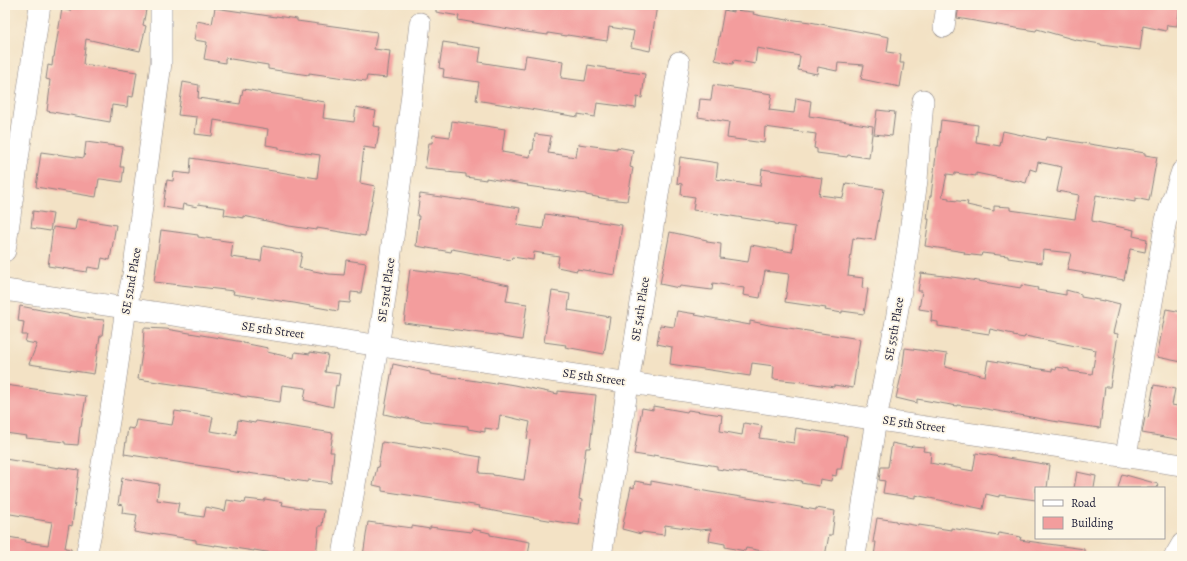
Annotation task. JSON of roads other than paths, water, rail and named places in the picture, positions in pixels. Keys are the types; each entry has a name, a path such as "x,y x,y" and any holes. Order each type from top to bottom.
{"street":[{"path":"5,251 40,5"},
{"name":"SE 52nd Place","path":"86,556 115,384 126,308 133,275 161,63 161,5"},
{"path":"944,27 947,5"},
{"name":"SE 53rd Place","path":"343,556 378,345 411,102 420,23"},
{"name":"SE 54th Place","path":"602,556 679,62"},
{"name":"SE 55th Place","path":"855,556 876,419 895,326 908,247 917,180 923,100"},
{"path":"1126,456 1166,220 1182,171"},
{"name":"SE 5th Street","path":"5,290 1182,465"},
{"path":"1175,556 1182,544"}]}
